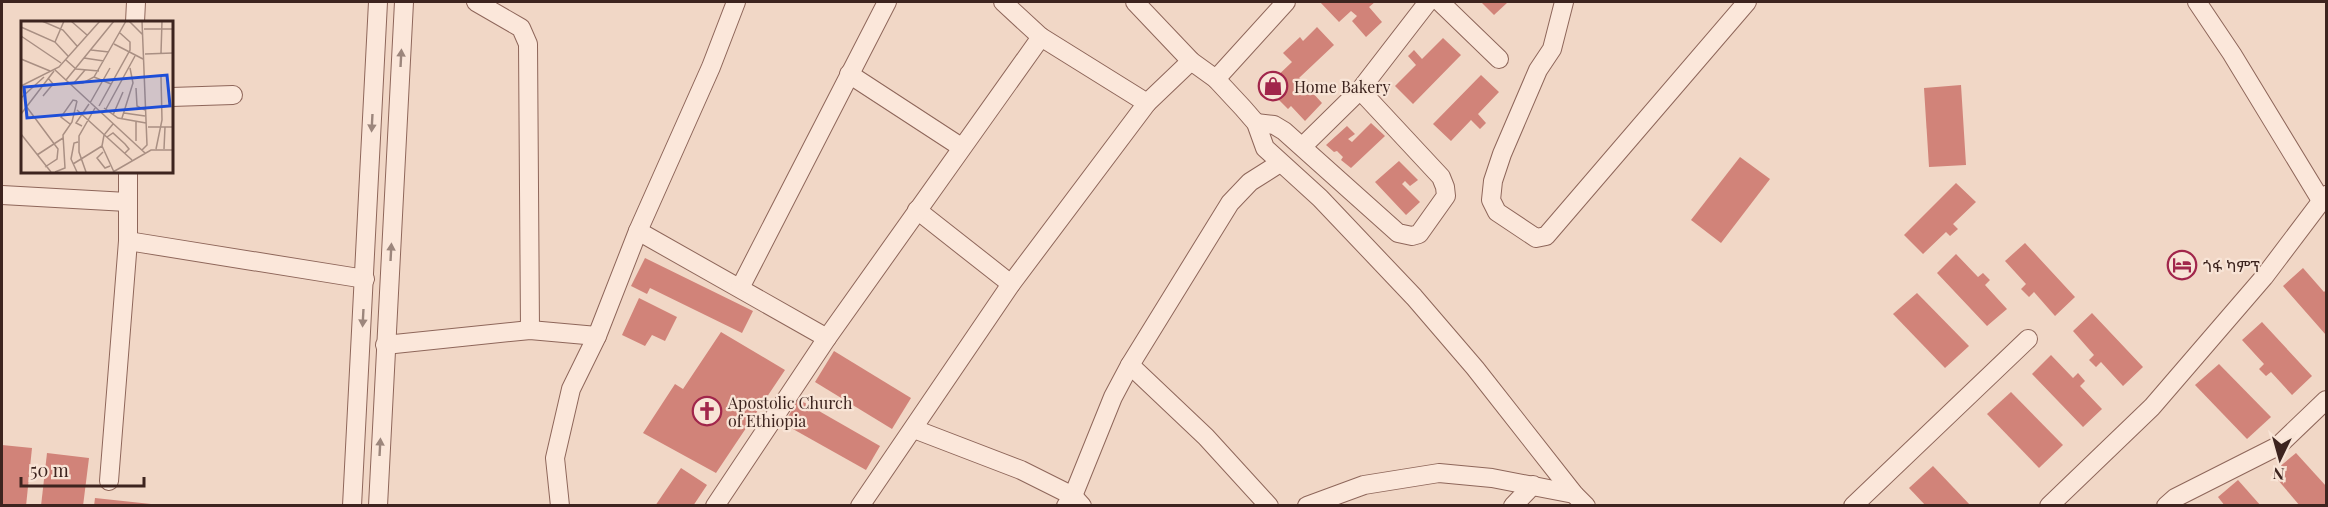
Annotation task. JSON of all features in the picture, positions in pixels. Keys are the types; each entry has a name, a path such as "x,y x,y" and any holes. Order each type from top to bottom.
{"street":[{"path":"135,21 136,2"},
{"path":"352,506 378,2"},
{"path":"378,506 404,2"},
{"path":"476,2 521,28 528,44 530,330"},
{"path":"560,506 555,458 571,389 597,336 638,231 711,67 735,2"},
{"path":"740,288 887,2"},
{"path":"1003,2 1041,37 1147,103"},
{"path":"1135,2 1191,61 1216,79 1256,123 1265,148 1280,164 1320,198 1414,297 1482,377 1580,500"},
{"path":"1216,79 1286,2"},
{"path":"1303,146 1360,90 1428,2"},
{"path":"1440,2 1499,59"},
{"path":"1563,2 1552,49 1538,70 1502,154 1493,181 1491,200 1497,212 1536,238 1546,236 1747,2"},
{"path":"2049,506 2152,407 2265,277 2324,199 2197,2"},
{"path":"715,506 827,338 1041,37"},
{"path":"860,506 1011,284 1147,103 1191,61"},
{"path":"849,74 961,147"},
{"path":"1256,123 1274,125 1303,146 1398,233 1412,236 1419,234 1446,196 1441,177 1360,90"},
{"path":"172,97 233,95"},
{"path":"914,429 1021,470 1074,502 1113,397 1130,365 1230,203 1250,182 1280,164"},
{"path":"109,482 128,241 128,172"},
{"path":"2,195 127,202"},
{"path":"917,210 1011,284"},
{"path":"638,231 827,338"},
{"path":"128,241 365,279"},
{"path":"386,345 530,330 597,336"},
{"path":"1853,506 2028,339"},
{"path":"1130,365 1206,436 1269,506"},
{"path":"2166,506 2175,498 2278,446 2326,400"},
{"path":"1307,506 1364,484 1439,473 1533,485 1580,500"},
{"path":"1513,506 1533,485"}],"building":[{"path":"1320,2 1375,2 1369,7 1382,22 1366,37 1352,21 1357,16 1351,11 1339,22"},
{"path":"1481,2 1508,2 1494,15"},
{"path":"1317,27 1334,45 1299,78 1322,103 1305,121 1291,106 1288,109 1273,94 1276,91 1269,84 1292,62 1283,53 1300,37 1303,41"},
{"path":"1443,38 1461,55 1413,104 1395,86 1416,65 1408,56 1414,50 1422,59"},
{"path":"1481,75 1499,92 1478,114 1486,123 1480,129 1471,120 1451,141 1433,124"},
{"path":"1961,85 1966,165 1929,167 1924,88"},
{"path":"1371,123 1385,136 1351,168 1341,160 1343,157 1337,151 1334,152 1326,145 1347,126 1355,134 1348,139 1352,142"},
{"path":"1740,157 1770,179 1721,243 1691,220"},
{"path":"1399,161 1418,180 1410,186 1405,181 1402,184 1420,202 1406,215 1375,182"},
{"path":"1956,183 1976,202 1953,224 1958,229 1950,236 1946,232 1923,254 1904,235"},
{"path":"2025,243 2075,297 2055,316 2034,292 2029,297 2021,289 2026,284 2005,261"},
{"path":"1956,254 1978,277 1983,273 1990,280 1985,285 2007,309 1987,326 1937,273"},
{"path":"645,258 753,311 742,333 650,288 647,294 631,286"},
{"path":"2303,268 2324,292 2326,290 2326,335 2283,286"},
{"path":"1917,293 1969,346 1945,368 1893,314"},
{"path":"639,298 677,317 665,341 652,335 645,346 622,335"},
{"path":"2092,313 2143,367 2123,386 2101,362 2096,367 2089,360 2094,355 2073,331"},
{"path":"2262,322 2312,376 2292,395 2271,372 2266,376 2259,369 2264,364 2242,340"},
{"name":"Apostolic Church of Ethiopia","path":"721,332 785,370 716,473 643,433 675,384 683,389"},
{"path":"834,351 911,398 892,429 815,382"},
{"path":"2051,355 2073,378 2078,373 2085,381 2080,386 2102,409 2083,427 2032,374"},
{"path":"2219,364 2271,417 2247,439 2195,385"},
{"path":"2011,392 2063,445 2039,468 1987,414"},
{"path":"798,399 880,446 866,470 784,424"},
{"path":"2,445 32,448 26,506 2,506"},
{"path":"47,453 89,458 83,506 41,506"},
{"path":"2296,453 2326,486 2326,506 2300,506 2272,473"},
{"path":"1933,466 1971,506 1926,506 1909,488"},
{"path":"681,468 707,485 693,506 655,506"},
{"path":"2238,480 2261,506 2225,506 2218,497"},
{"path":"95,498 151,504 151,506 94,506"}],"place":[{"name":"Home Bakery","path":"1273,86"},
{"name":"ጎፋ ካምፕ","path":"2182,265"},
{"name":"Apostolic Church of Ethiopia","path":"707,411"}]}
